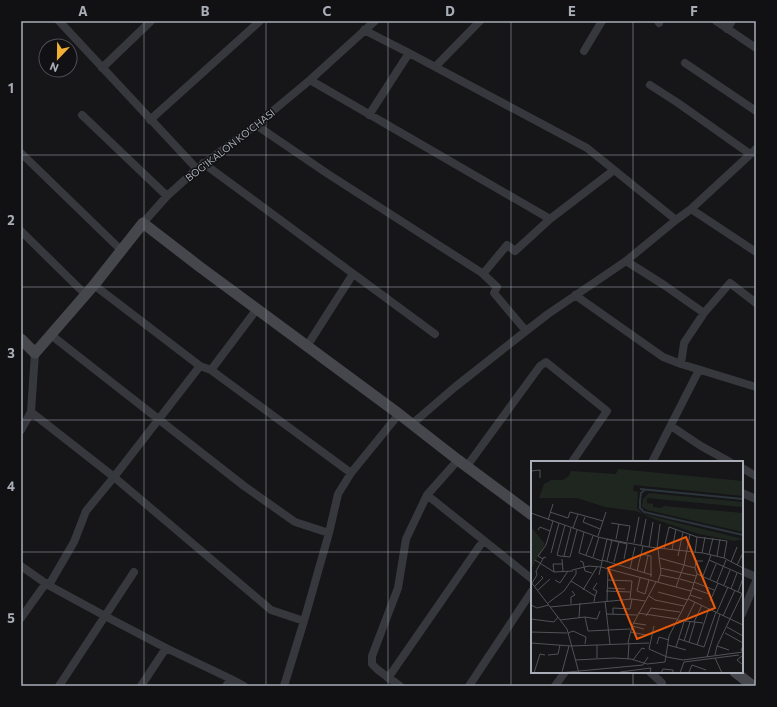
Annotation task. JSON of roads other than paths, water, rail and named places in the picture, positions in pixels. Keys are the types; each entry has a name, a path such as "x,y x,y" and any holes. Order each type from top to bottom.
{"street":[{"path":"59,21 150,120 200,166 435,334"},
{"path":"102,68 151,21"},
{"path":"150,120 260,21"},
{"path":"362,21 409,53 587,148 676,220"},
{"path":"435,67 480,21"},
{"path":"584,51 602,21"},
{"path":"716,21 756,48"},
{"path":"728,29 732,21"},
{"name":"BOG'IKALON KO'CHASI","path":"35,353 86,295 143,223 167,196 200,166 256,125 310,80 369,26"},
{"path":"370,115 409,53"},
{"path":"685,63 756,112"},
{"path":"310,80 550,219"},
{"path":"412,424 455,387 548,314 626,261 676,220 691,210 753,152 650,85"},
{"path":"82,115 167,196"},
{"path":"256,125 328,174 483,274 497,287 494,293 526,331"},
{"path":"21,153 121,250"},
{"path":"483,274 506,245 515,251 550,219 614,170"},
{"path":"691,210 756,252"},
{"path":"143,223 531,514"},
{"path":"21,231 86,295"},
{"path":"626,261 704,313"},
{"path":"307,346 352,274"},
{"path":"681,364 684,343 704,313 730,284 756,304"},
{"path":"94,285 200,366 211,370 351,474"},
{"path":"575,295 664,357 699,370 756,387"},
{"path":"211,370 257,309"},
{"path":"51,334 244,486 296,522 329,533"},
{"path":"21,339 35,353 31,412 21,430"},
{"path":"400,686 372,664 372,656 398,588 406,539 427,495 462,463 540,366 546,362 607,411 573,461"},
{"path":"46,583 49,585 74,542 86,511 200,366"},
{"path":"653,461 672,426 699,370"},
{"path":"31,412 114,477 270,610 304,621"},
{"path":"284,686 329,533 338,494 351,474 399,414"},
{"path":"672,426 701,446 728,461"},
{"path":"743,469 756,476"},
{"path":"743,493 756,499"},
{"path":"427,495 531,578"},
{"path":"388,678 483,541"},
{"path":"21,566 46,583 105,616 166,648 231,678 244,686"},
{"path":"743,570 756,577"},
{"path":"58,686 134,572"},
{"path":"743,612 756,581"},
{"path":"21,618 46,583"},
{"path":"469,686 531,593"},
{"path":"141,686 166,648"},
{"path":"555,686 564,673"},
{"path":"651,673 662,684 662,686"},
{"path":"736,673 754,686"},
{"path":"226,686 231,678"}]}
